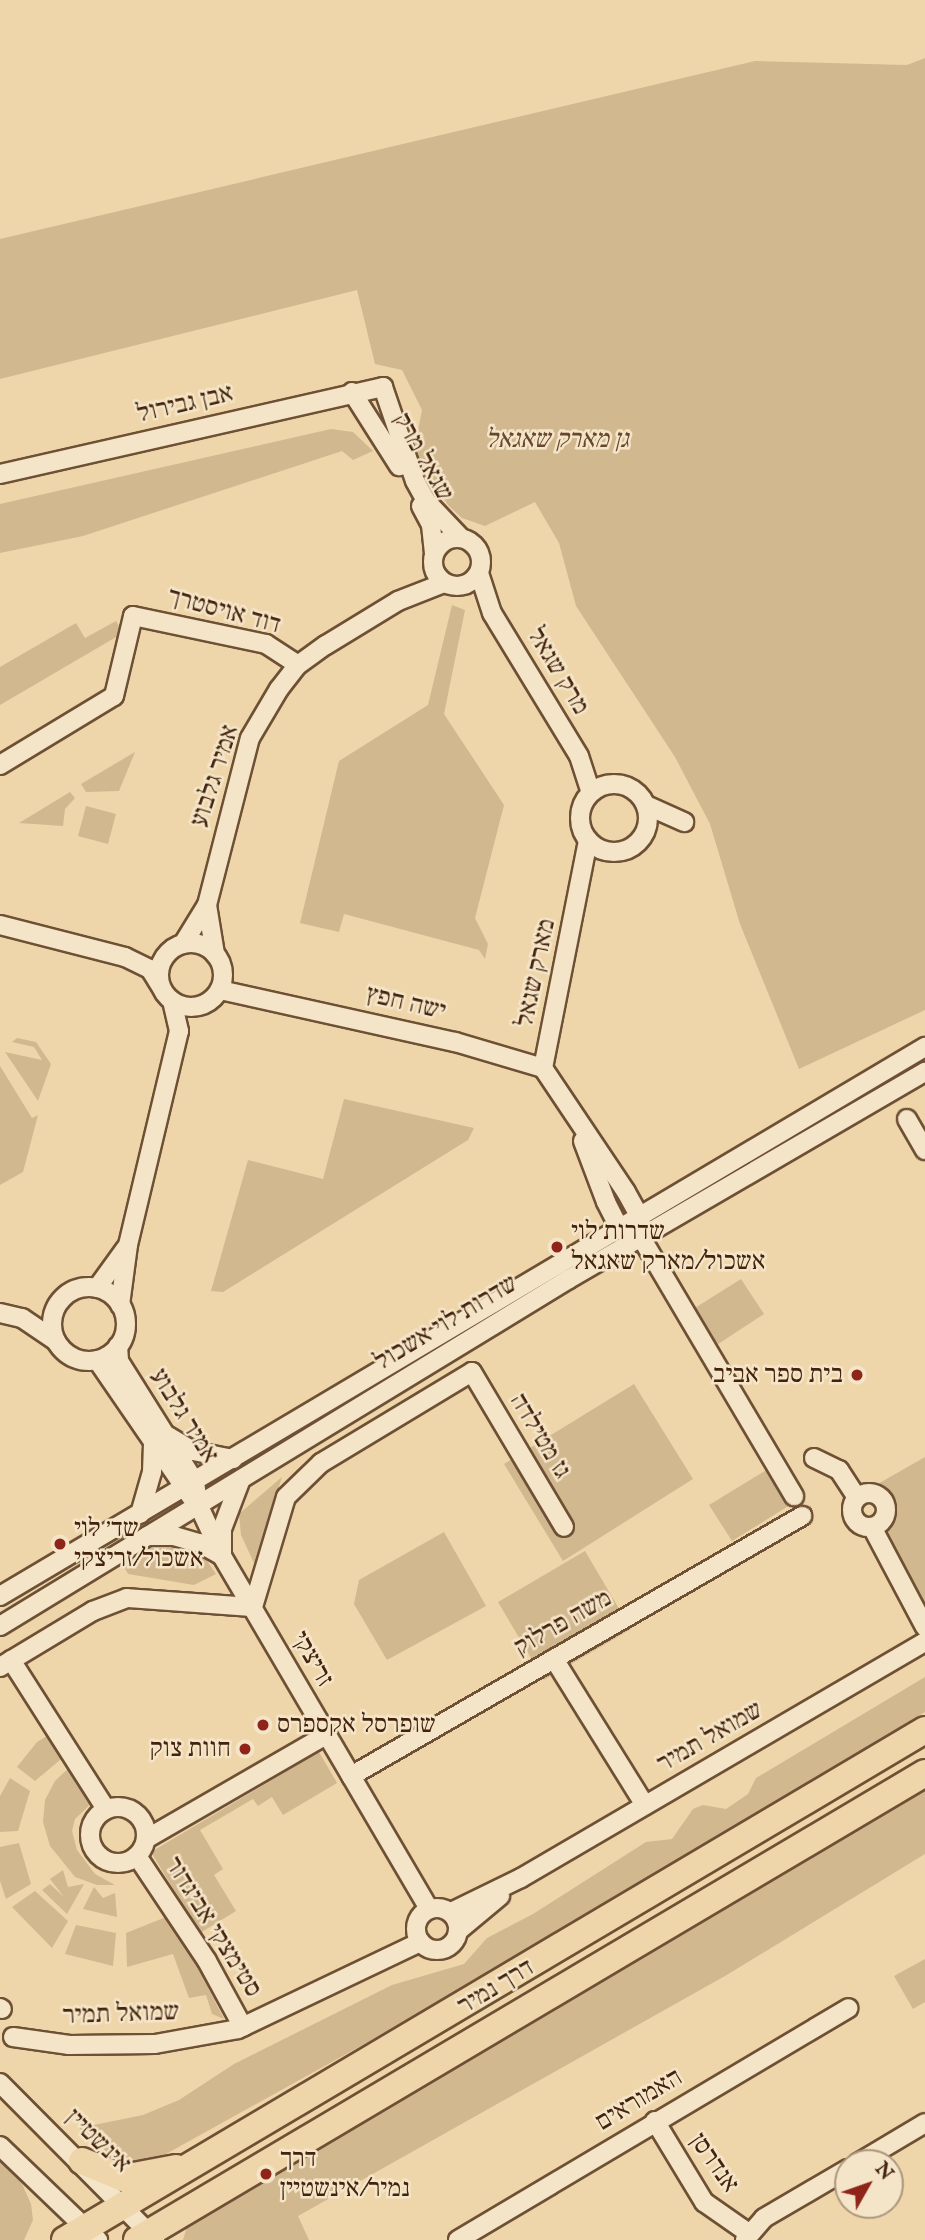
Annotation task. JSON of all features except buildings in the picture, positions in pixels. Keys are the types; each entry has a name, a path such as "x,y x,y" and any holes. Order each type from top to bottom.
{"highway":[{"name":"דרך נמיר","path":"83,2236 125,2204 925,1731"},
{"name":"דרך נמיר","path":"154,2238 198,2203 925,1773"},
{"path":"82,2161 123,2178 191,2166"}],"street":[{"name":"אבן גבירול","path":"0,474 383,387"},
{"name":"שגאל מרק","path":"383,387 415,481 426,501 461,538"},
{"name":"שגאל מרק","path":"352,392 383,436 431,525 433,557"},
{"path":"461,538 478,549 479,573 470,583 450,585 433,557 445,541 461,538"},
{"name":"אמיר גלבוע","path":"398,601 433,557"},
{"name":"מרק שגאל","path":"479,573 492,613 579,756 592,792"},
{"name":"אמיר גלבוע","path":"178,946 207,905 250,738 298,665 398,601 450,585"},
{"name":"מרק שגאל","path":"450,585 492,613"},
{"name":"דוד אויסטרך","path":"0,765 114,696 133,616 266,644 298,665"},
{"name":"מרק שגאל","path":"579,756 610,783"},
{"path":"581,889 588,840 579,819 592,792 610,783 632,788 652,814 684,822"},
{"path":"588,840 608,852 631,848 643,836 652,814"},
{"path":"581,889 608,852"},
{"name":"מארק שגאל","path":"543,1068 581,889"},
{"name":"אמיר גלבוע","path":"207,905 215,954"},
{"path":"0,925 125,957 150,969 167,994 200,1006"},
{"path":"0,1312 22,1318 56,1340 73,1357 97,1360 118,1346 125,1321 120,1304 128,1245 178,1031 221,981 215,954 197,943 125,957"},
{"path":"178,946 160,967 178,1031"},
{"name":"ישה חפץ","path":"221,981 256,994 455,1042 543,1068"},
{"name":"שדרות לוי אשכול","path":"0,1596 925,1047"},
{"path":"543,1068 640,1217 642,1240 794,1496"},
{"name":"שדרות לוי אשכול","path":"0,1626 143,1536 925,1072"},
{"path":"907,1119 925,1150"},
{"path":"578,1125 620,1228 642,1240"},
{"path":"97,1288 128,1245"},
{"path":"22,1318 58,1304 74,1291 97,1288 120,1304"},
{"path":"56,1340 52,1326 58,1304"},
{"name":"אמיר גלבוע","path":"118,1346 120,1361 159,1438 198,1504"},
{"name":"אמיר גלבוע","path":"97,1360 159,1438"},
{"name":"גז מטילדה","path":"253,1607 286,1497 321,1463 472,1372 564,1527"},
{"path":"140,1514 159,1438 193,1451 233,1460"},
{"path":"814,1458 839,1469 857,1498"},
{"path":"222,1556 222,1529 242,1477"},
{"path":"873,1494 885,1505 881,1521 872,1527 861,1525 854,1518 852,1507 857,1498 873,1494"},
{"name":"זריצקי","path":"198,1504 222,1556 429,1909"},
{"name":"משה פרלוק","path":"351,1776 802,1516"},
{"path":"872,1527 925,1627"},
{"path":"143,1536 174,1536 199,1542 222,1556"},
{"path":"106,1809 6,1664 93,1611 127,1598 253,1607"},
{"name":"שמואל תמיר","path":"451,1912 522,1878 925,1642"},
{"path":"554,1659 645,1805"},
{"path":"146,1839 326,1735"},
{"name":"סטימצקי אביגדור","path":"122,1807 136,1813 145,1826 146,1839 137,1856 113,1863 93,1849 90,1829 106,1809 122,1807"},
{"name":"סטימצקי אביגדור","path":"137,1856 207,1961 243,2027"},
{"name":"שמואל תמיר","path":"458,1931 522,1878"},
{"path":"429,1909 451,1912 458,1931 453,1944 440,1950 420,1942 416,1923 429,1909"},
{"name":"שמואל תמיר","path":"13,2037 69,2045 155,2044 243,2027 420,1942"},
{"name":"האמוראים","path":"458,2240 655,2120 848,2008"},
{"name":"אינשטיין","path":"0,2082 125,2204 154,2238"},
{"name":"אנדרסן","path":"655,2120 705,2202 741,2235"},
{"path":"881,2149 925,2123"},
{"path":"0,2146 83,2236"},
{"path":"741,2235 760,2212 788,2202 834,2177"}],"green space":[{"name":"גן מארק שאגאל","path":"925,58 925,1010 799,1069 740,924 710,824 675,757 576,606 559,543 535,502 485,526 462,518 448,505 414,450 422,410 402,370 375,364 357,290 0,379 0,239 755,61 907,65"},
{"path":"331,429 353,432 373,451 353,460 342,451 83,536 0,553 0,504"},
{"path":"452,605 465,610 444,714 504,805 475,918 488,944 485,959 479,950 344,914 339,932 300,923 339,761 428,705"},
{"path":"116,621 123,633 0,705 0,667 76,623 85,638"},
{"path":"135,752 119,791 86,792 81,784"},
{"path":"70,792 75,798 65,809 63,826 19,823"},
{"path":"86,806 116,814 108,844 78,836"},
{"path":"17,1038 36,1042 51,1064 38,1101 5,1052 42,1060 34,1047 12,1042"},
{"path":"0,1066 32,1118 38,1115 23,1172 0,1185"},
{"path":"344,1099 474,1128 468,1140 223,1292 211,1291 248,1160 323,1179"},
{"path":"741,1279 764,1314 712,1348 690,1311"},
{"path":"634,1384 693,1479 563,1561 504,1464"},
{"path":"925,1457 925,1613 883,1539 892,1518 890,1494 876,1485"},
{"path":"768,1469 790,1505 732,1541 709,1505"},
{"path":"282,1477 254,1563 241,1535 239,1514"},
{"path":"444,1532 486,1606 387,1660 354,1604 359,1580"},
{"path":"156,1543 201,1552 216,1574 194,1585 128,1574 121,1560"},
{"path":"585,1551 631,1629 544,1680 498,1602"},
{"path":"925,1677 925,1712 485,1977 148,2164 137,2166 109,2154 79,2128 143,2115 179,2100 234,2064 392,1985 464,1964 487,1938 533,1914 646,1842 672,1839 693,1809 703,1805 726,1809 748,1794 756,1778"},
{"path":"52,1733 66,1755 35,1781 17,1767 37,1742"},
{"path":"319,1752 337,1783 283,1815 272,1797 258,1806 253,1799 200,1830 223,1869 214,1875 236,1911 200,1933 151,1852"},
{"path":"73,1764 96,1799 75,1819 72,1831 77,1850 95,1874 115,1885 97,1885 75,1877 50,1846 43,1822 45,1800 55,1781"},
{"path":"10,1778 30,1791 18,1831 0,1832 0,1796"},
{"path":"925,1786 925,1854 725,1976 298,2216 309,2240 183,2240 188,2223"},
{"path":"19,1843 31,1884 6,1899 0,1881 0,1847"},
{"path":"63,1870 68,1887 84,1884 67,1914 42,1890 50,1884 64,1897 50,1879"},
{"path":"94,1887 103,1898 115,1893 117,1917 83,1909"},
{"path":"35,1891 68,1921 52,1948 12,1907"},
{"path":"171,1915 224,2019 212,2014 206,1995 189,1998 173,1954 127,1967 126,1933"},
{"path":"76,1925 116,1933 113,1966 65,1954"},
{"path":"925,1959 925,2002 913,2009 894,1976"},
{"path":"0,2157 22,2184 31,2204 33,2220 24,2240 0,2240"}],"place":[{"name":"שדרות לוי אשכול/מארק שאגאל","path":"557,1247"},
{"name":"בית ספר אביב","path":"857,1375"},
{"name":"שד׳ לוי אשכול/זריצקי","path":"60,1544"},
{"name":"שופרסל אקספרס","path":"263,1725"},
{"name":"חוות צוק","path":"245,1749"},
{"name":"דרך נמיר/אינשטיין","path":"266,2174"}]}
